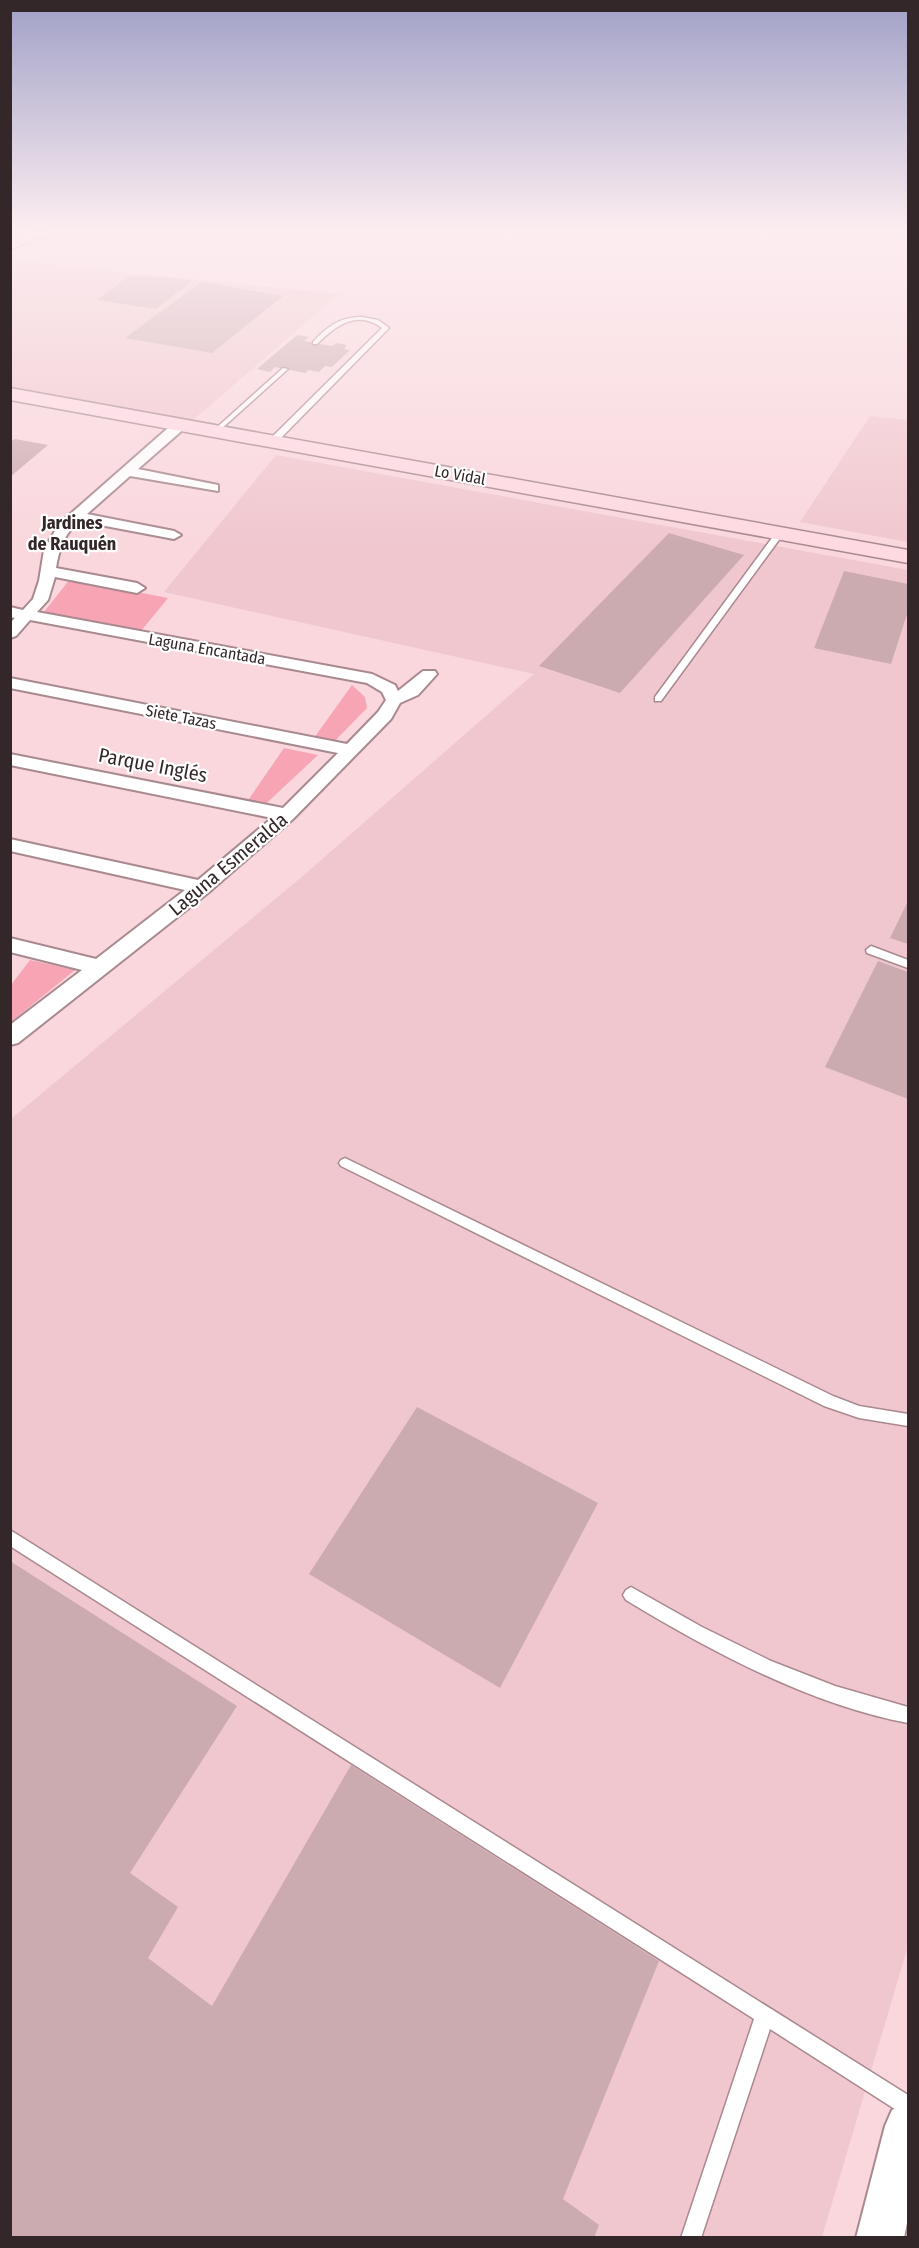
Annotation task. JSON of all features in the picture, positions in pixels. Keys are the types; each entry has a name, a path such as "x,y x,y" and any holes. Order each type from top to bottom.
{"main road":[{"name":"Lo Vidal","path":"10,394 909,557"}],"street":[{"path":"10,633 45,591 54,543 76,516 181,424"},
{"path":"127,471 213,488"},
{"path":"76,516 174,535"},
{"path":"48,571 137,588"},
{"name":"Laguna Encantada","path":"10,612 372,679 389,689 394,700"},
{"name":"Laguna Esmeralda","path":"10,1037 202,887 287,815 385,715 394,700 412,691 429,674"},
{"name":"Siete Tazas","path":"10,683 352,750"},
{"name":"Parque Inglés","path":"10,759 287,815"},
{"path":"10,845 202,887"},
{"path":"10,945 100,967"},
{"path":"880,2238 909,2126"}],"lane":[{"path":"315,343 322,337"},
{"path":"273,441 377,337"},
{"path":"217,430 285,369"},
{"path":"658,699 780,533"},
{"path":"871,950 909,964"},
{"path":"345,1163 829,1401 859,1412 909,1420"},
{"path":"10,1538 909,2106"},
{"path":"631,1595 690,1630 775,1670 843,1696 909,1714"},
{"path":"691,2238 765,2015"}],"shaded area":[{"path":"11,337 289,337 193,420 11,388"},
{"path":"870,416 908,420 908,542 800,522"},
{"path":"276,455 908,570 908,1946 822,2237 11,2238 11,1119 304,875 534,674 164,592"},
{"path":"70,579 168,598 141,631 44,612"},
{"path":"352,685 365,697 367,708 327,749 309,745"},
{"path":"284,748 318,755 256,813 242,809"},
{"path":"30,960 75,970 11,1022 11,985"}],"building":[{"path":"126,337 232,337 212,353 125,338"},
{"path":"295,337 309,337 304,341 332,346 336,343 347,345 344,349 350,350 332,367 325,366 319,372 308,370 305,373 275,367 270,372 257,369"},
{"path":"15,439 48,445 10,477 10,442"},
{"path":"669,533 744,555 620,693 539,666"},
{"path":"844,571 908,584 908,611 891,664 814,648"},
{"path":"908,901 908,944 890,938"},
{"path":"878,961 908,972 908,1099 825,1067"},
{"path":"417,1407 598,1503 500,1688 309,1574"},
{"path":"10,1561 237,1706 130,1873 178,1907 148,1958 212,2006 351,1765 659,1961 563,2199 599,2225 594,2238 10,2238"}],"district":[{"name":"Jardines de Rauquén","path":"72,533"}]}
